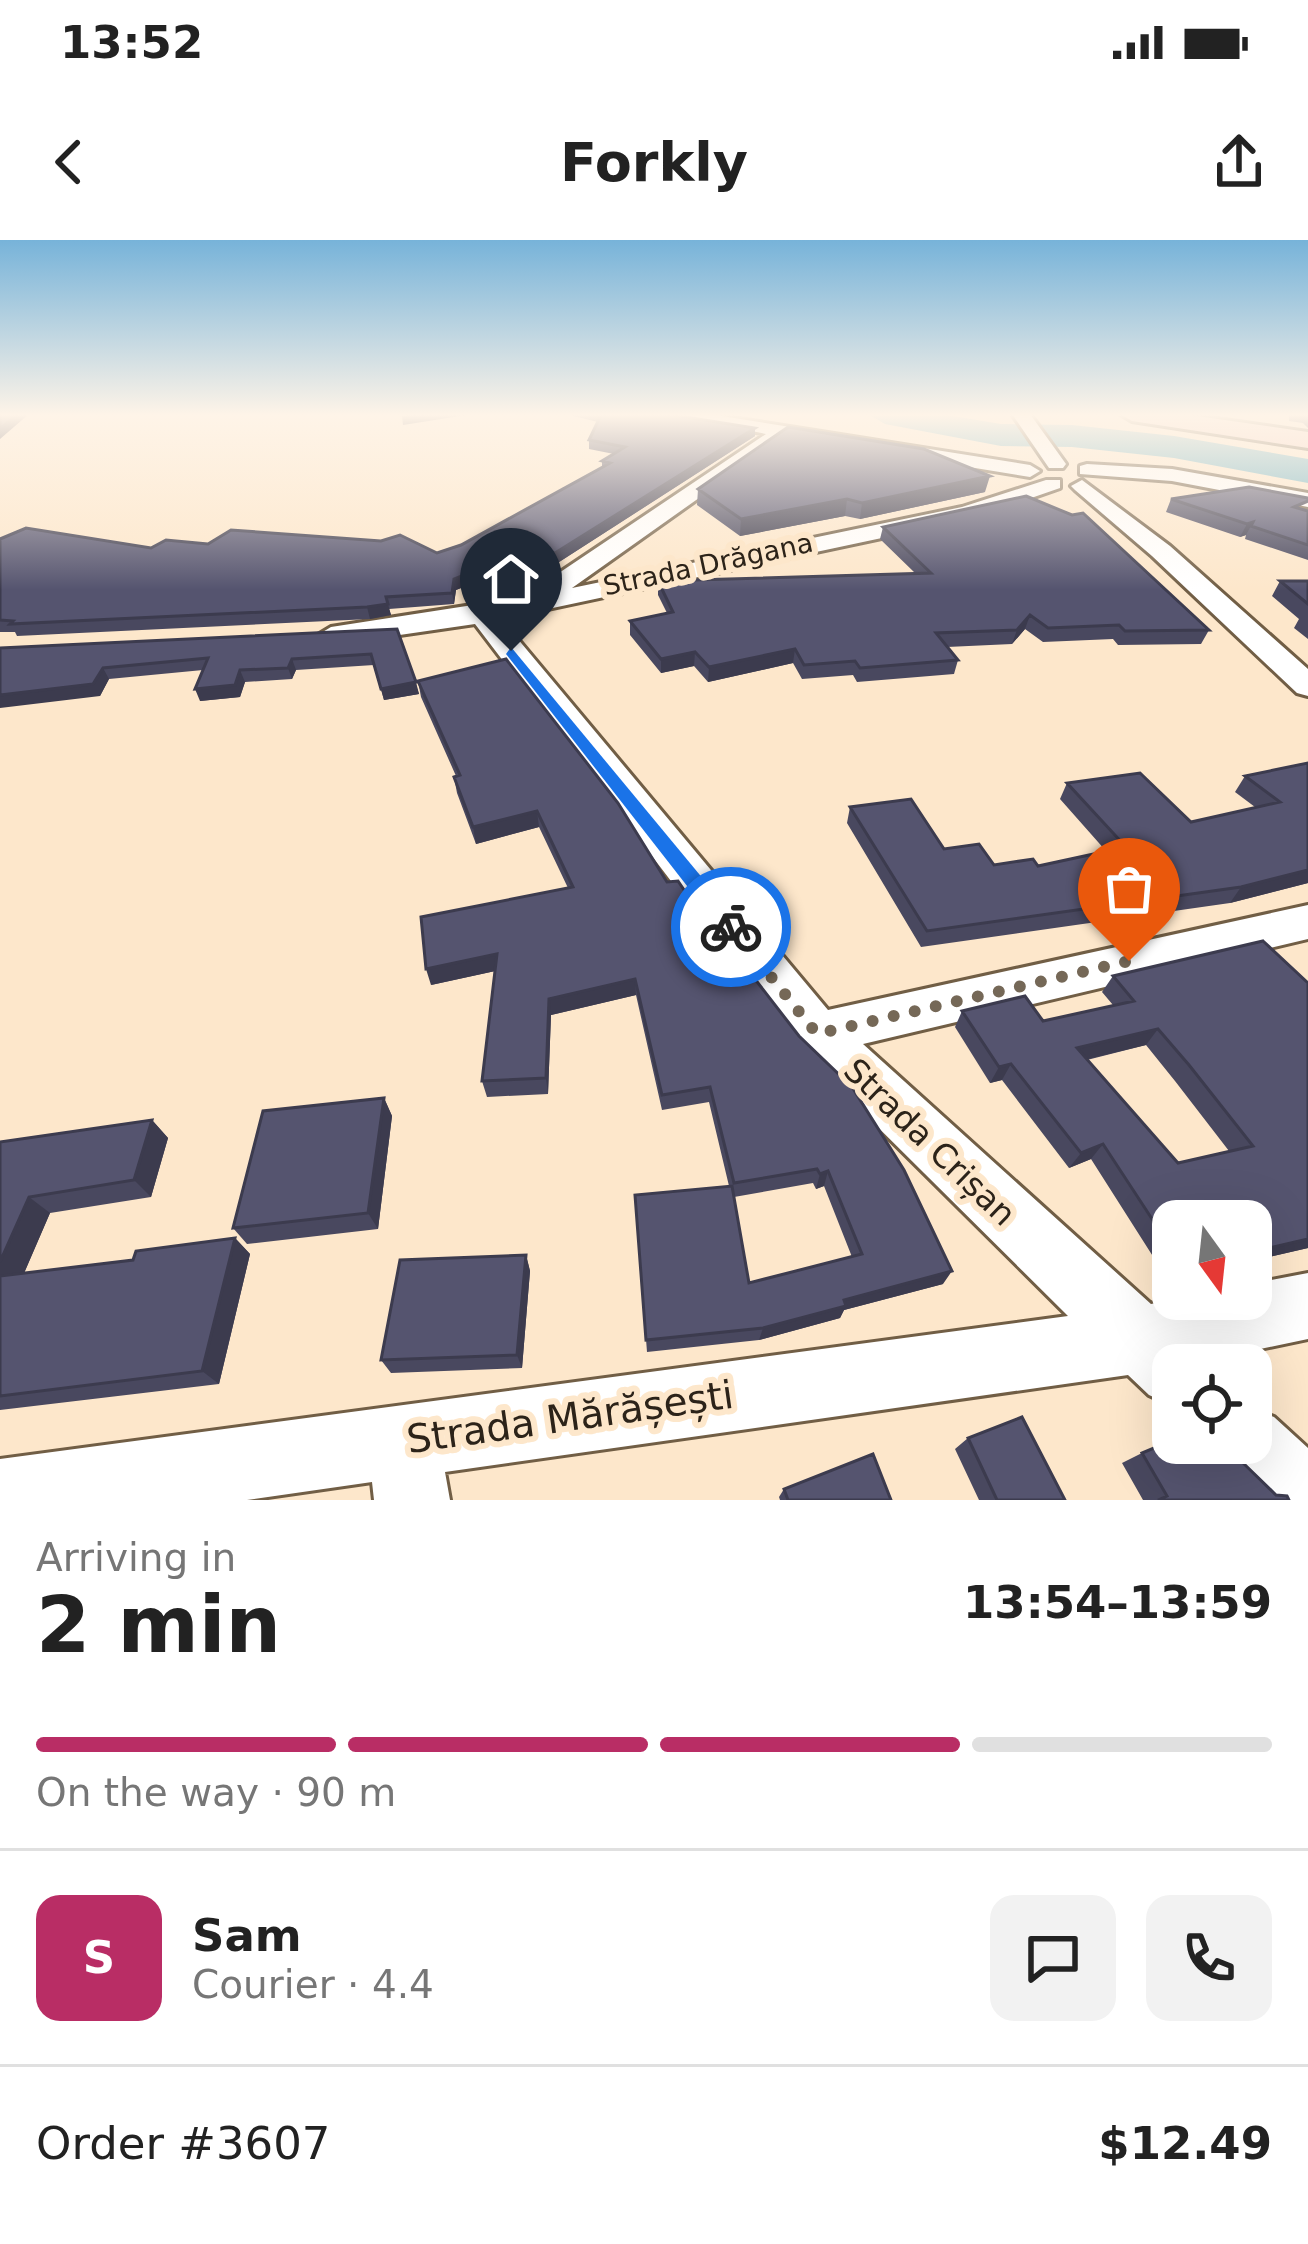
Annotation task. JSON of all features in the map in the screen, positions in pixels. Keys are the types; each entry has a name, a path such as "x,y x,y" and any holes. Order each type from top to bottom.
{"street":[{"path":"536,601 721,473"},
{"name":"Strada Drăgana","path":"290,638 370,632 482,614 934,517 1016,498 1059,473"},
{"path":"1061,473 1161,551 1308,686"},
{"path":"1090,473 1172,475 1308,500"},
{"name":"Strada Crișan","path":"482,614 817,1034 1152,1350"},
{"path":"817,1034 1308,922"},
{"name":"Strada Mărășești","path":"1191,1344 1308,1306"},
{"name":"Strada Mărășești","path":"0,1497 408,1470 1152,1356"},
{"path":"1270,1464 1308,1500"}],"building":[{"path":"592,473 683,473 555,553 534,547 454,579 452,593 386,597 388,604 367,607 10,624 13,621 0,620 0,539 26,528 151,548 166,540 208,544 231,530 381,541 400,535 437,553 461,545"},
{"path":"722,473 990,476 862,503 847,499 741,519 698,489"},
{"path":"1249,487 1308,498 1294,507 1308,511 1308,545 1251,526 1253,522 1171,499"},
{"path":"1026,496 1072,515 1083,513 1209,630 1125,631 1119,625 1048,628 1030,615 1017,630 936,633 958,660 860,668 855,661 804,665 795,649 709,667 695,652 661,659 630,621 673,612 658,581 931,573 883,527"},
{"path":"1280,581 1308,581 1308,604"},
{"path":"397,629 416,682 381,689 371,654 292,659 288,668 240,670 235,685 195,689 208,658 103,668 93,684 0,695 0,648"},
{"path":"506,659 618,803 667,882 678,881 709,927 714,926 799,1036 852,1087 904,1170 952,1271 763,1328 646,1340 635,1195 732,1186 749,1283 862,1254 828,1171 734,1183 710,1087 662,1095 635,979 549,999 546,1078 482,1081 497,954 426,969 421,917 573,887 537,811 473,827 454,777 460,775 418,681"},
{"path":"1308,763 1308,870 1241,887 927,931 850,807 911,799 944,849 979,844 994,865 1033,859 1038,866 1126,847 1067,783 1140,773 1191,822 1280,802 1245,776"},
{"path":"1263,941 1308,983 1308,1239 1272,1247 1272,1200 1152,1200 1152,1219 1103,1144 1081,1153 1011,1064 999,1067 962,1011 1025,996 1043,1021 1134,1001 1113,976","holes":["1158,1029 1253,1146 1178,1163 1077,1048"]},
{"path":"384,1098 368,1213 233,1228 263,1111"},
{"path":"152,1120 134,1180 29,1197 0,1262 0,1142"},
{"path":"235,1238 202,1371 0,1396 0,1276 133,1260 136,1251"},
{"path":"526,1255 517,1355 381,1360 400,1260"},
{"path":"1022,1417 1065,1500 997,1500 968,1438"},
{"path":"1152,1449 1152,1464 1244,1464 1276,1495 1289,1500 1158,1500 1167,1496 1142,1453"},
{"path":"873,1454 891,1500 788,1500 784,1489"}],"way so far":[{"path":"731,927 817,1034 1129,961"}],"route":[{"path":"511,651 731,927"}]}
